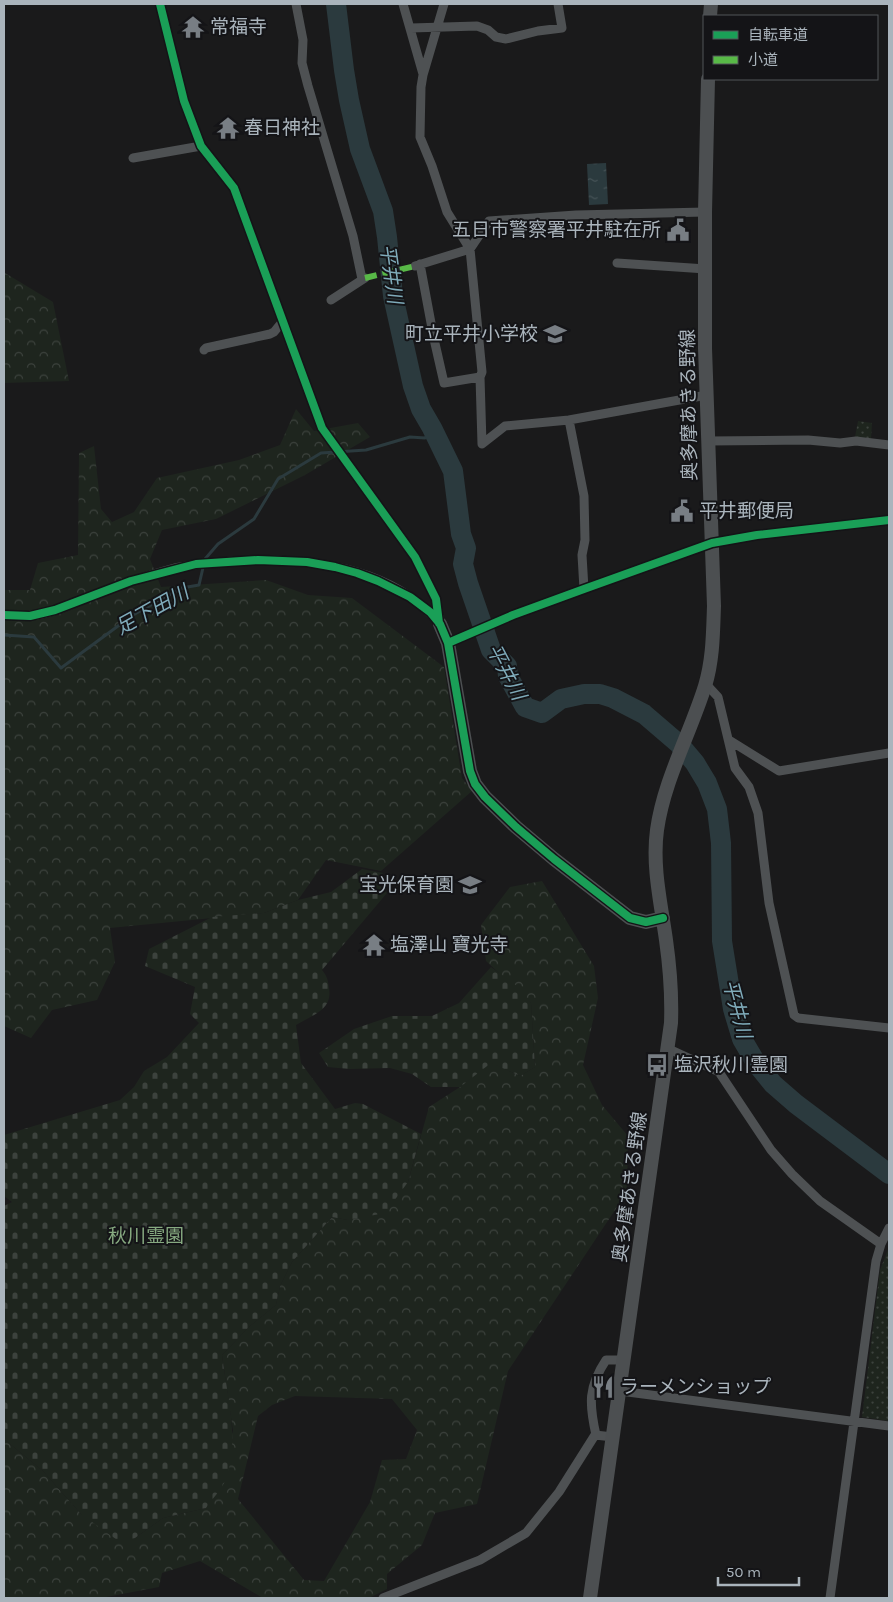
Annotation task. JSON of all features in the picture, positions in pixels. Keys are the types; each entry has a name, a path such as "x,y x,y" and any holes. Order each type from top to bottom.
{"main road":[{"name":"奥多摩あきる野線","path":"590,1598 668,1050 672,994 657,872 656,831 660,810 706,684 710,667 713,630 707,395 705,212 708,80"},
{"path":"440,624 448,643 470,772 480,791 531,840 630,918 646,922 663,918"}],"street":[{"path":"160,4 184,101 201,146 234,188 322,428 414,558 436,599 440,624"},
{"path":"296,4 303,40 302,63 353,236 363,278 331,300"},
{"path":"403,4 423,75"},
{"path":"444,4 423,75 420,137 447,212 470,249 480,335 482,444 505,426 569,420 707,395"},
{"path":"411,28 477,26 488,30 496,37 506,39 538,31 562,28 558,4"},
{"path":"133,158 201,146"},
{"path":"480,377 444,383 417,265 470,249 489,221 576,215 705,212"},
{"path":"617,263 706,269"},
{"path":"204,350 270,334 283,321"},
{"path":"569,420 584,496 586,540 582,555 584,589"},
{"path":"708,441 808,440 840,443 856,441 889,445"},
{"path":"448,643 513,615 712,543 757,535 889,520"},
{"path":"4,615 30,616 54,610 131,581 171,569 196,564 258,560 308,562 335,567 378,580 410,597 430,612 440,624"},
{"path":"706,684 718,698 735,768 749,787 758,813 769,903 794,1015 798,1018 889,1028"},
{"path":"729,740 779,771 889,754"},
{"path":"668,1050 719,1072 771,1150 792,1174 820,1201 881,1244"},
{"path":"830,1598 876,1261 881,1244 888,1231"},
{"path":"596,1435 591,1413 592,1392 597,1374 606,1360 624,1360"},
{"path":"620,1391 889,1426"},
{"path":"384,1598 480,1560 526,1533 559,1492 594,1434 613,1437"}],"green space":[{"path":"4,265 5,273 53,302 69,381 4,383"},
{"path":"296,409 314,431 358,423 370,437 305,475 216,519 162,530 150,559 161,587 266,580 308,595 352,598 444,667 462,778 472,791 381,871 326,860 298,900 264,913 110,928 115,962 97,1000 52,1010 31,1038 4,1026 4,590 30,590 38,563 78,555 79,453 94,446 101,509 112,522 134,512 157,478 239,460 280,445"},
{"path":"858,421 872,423 871,439 855,437"},
{"name":"秋川霊園","path":"362,869 383,873 375,881 387,893 322,970 328,983 328,1002 315,1015 296,1025 301,1063 335,1109 355,1103 363,1104 421,1134 408,1182 385,1213 348,1220 332,1217 292,1262 280,1286 276,1305 250,1326 222,1355 231,1417 232,1448 226,1479 206,1508 163,1518 135,1538 120,1542 81,1514 43,1471 4,1439 4,1206 12,1202 4,1196 4,1135 120,1100 134,1087 144,1071 167,1057 199,1023 190,1014 195,987 145,966 149,949 212,917 264,913 298,900 331,892"},
{"path":"542,881 594,966 598,998 583,1065 602,1105 628,1136 627,1192 508,1371 477,1504 435,1513 422,1545 387,1574 387,1589 369,1598 263,1598 200,1561 162,1573 159,1587 101,1598 4,1598 4,1439 43,1471 81,1514 135,1538 163,1518 206,1508 233,1431 222,1355 250,1326 276,1305 280,1286 292,1262 332,1217 348,1220 408,1182 429,1107 460,1087 490,1062 520,1076 535,1067 531,1003 486,961 481,925 510,887","holes":["295,1396 392,1399 417,1430 406,1459 382,1460 370,1502 324,1581 304,1580 238,1499 258,1416 272,1405"]},
{"path":"491,967 517,986 531,1003 535,1067 520,1076 491,1063 460,1087 431,1087 412,1074 390,1068 349,1069 328,1067 319,1053 354,1029 392,1016 432,1016 459,1003"},
{"path":"889,1247 889,1421 862,1417 880,1270"}],"water":[{"path":"606,163 608,204 589,205 587,164"}],"waterway":[{"name":"平井川","path":"336,4 349,100 360,149 383,211 393,296 413,386 421,409 453,471 461,534 466,548 463,564 491,650 507,666 508,676 525,707 542,713 561,699 584,694 600,694 613,698 644,714 679,744 695,763 707,783 717,809 721,843 722,941 733,1009 742,1039 756,1063 773,1084 796,1104 889,1174"},
{"name":"足下田川","path":"4,635 34,637 61,668 133,615 182,588 199,585 205,559 218,544 254,519 278,479 321,453 366,450 410,437 425,438 432,428"}],"marked path":[{"path":"365,278 415,266"}],"cycle path":[{"path":"160,4 184,101 201,146 234,188 322,428 415,557 436,599 439,623"},
{"path":"448,643 513,615 712,543 757,535 889,520"},
{"path":"4,615 30,616 55,610 131,581 196,564 258,560 307,562 335,567 378,581 410,597 430,612 440,624 448,643 470,771 475,784 485,797 516,827 554,859 630,918 646,922 663,918"}],"place":[{"name":"常福寺","path":"193,27"},
{"name":"春日神社","path":"228,128"},
{"name":"五日市警察署平井駐在所","path":"678,230"},
{"name":"町立平井小学校","path":"555,334"},
{"name":"平井郵便局","path":"682,511"},
{"name":"宝光保育園","path":"470,885"},
{"name":"塩澤山 寶光寺","path":"374,945"},
{"name":"塩沢秋川霊園","path":"657,1065"},
{"name":"ラーメンショップ","path":"603,1387"}]}
